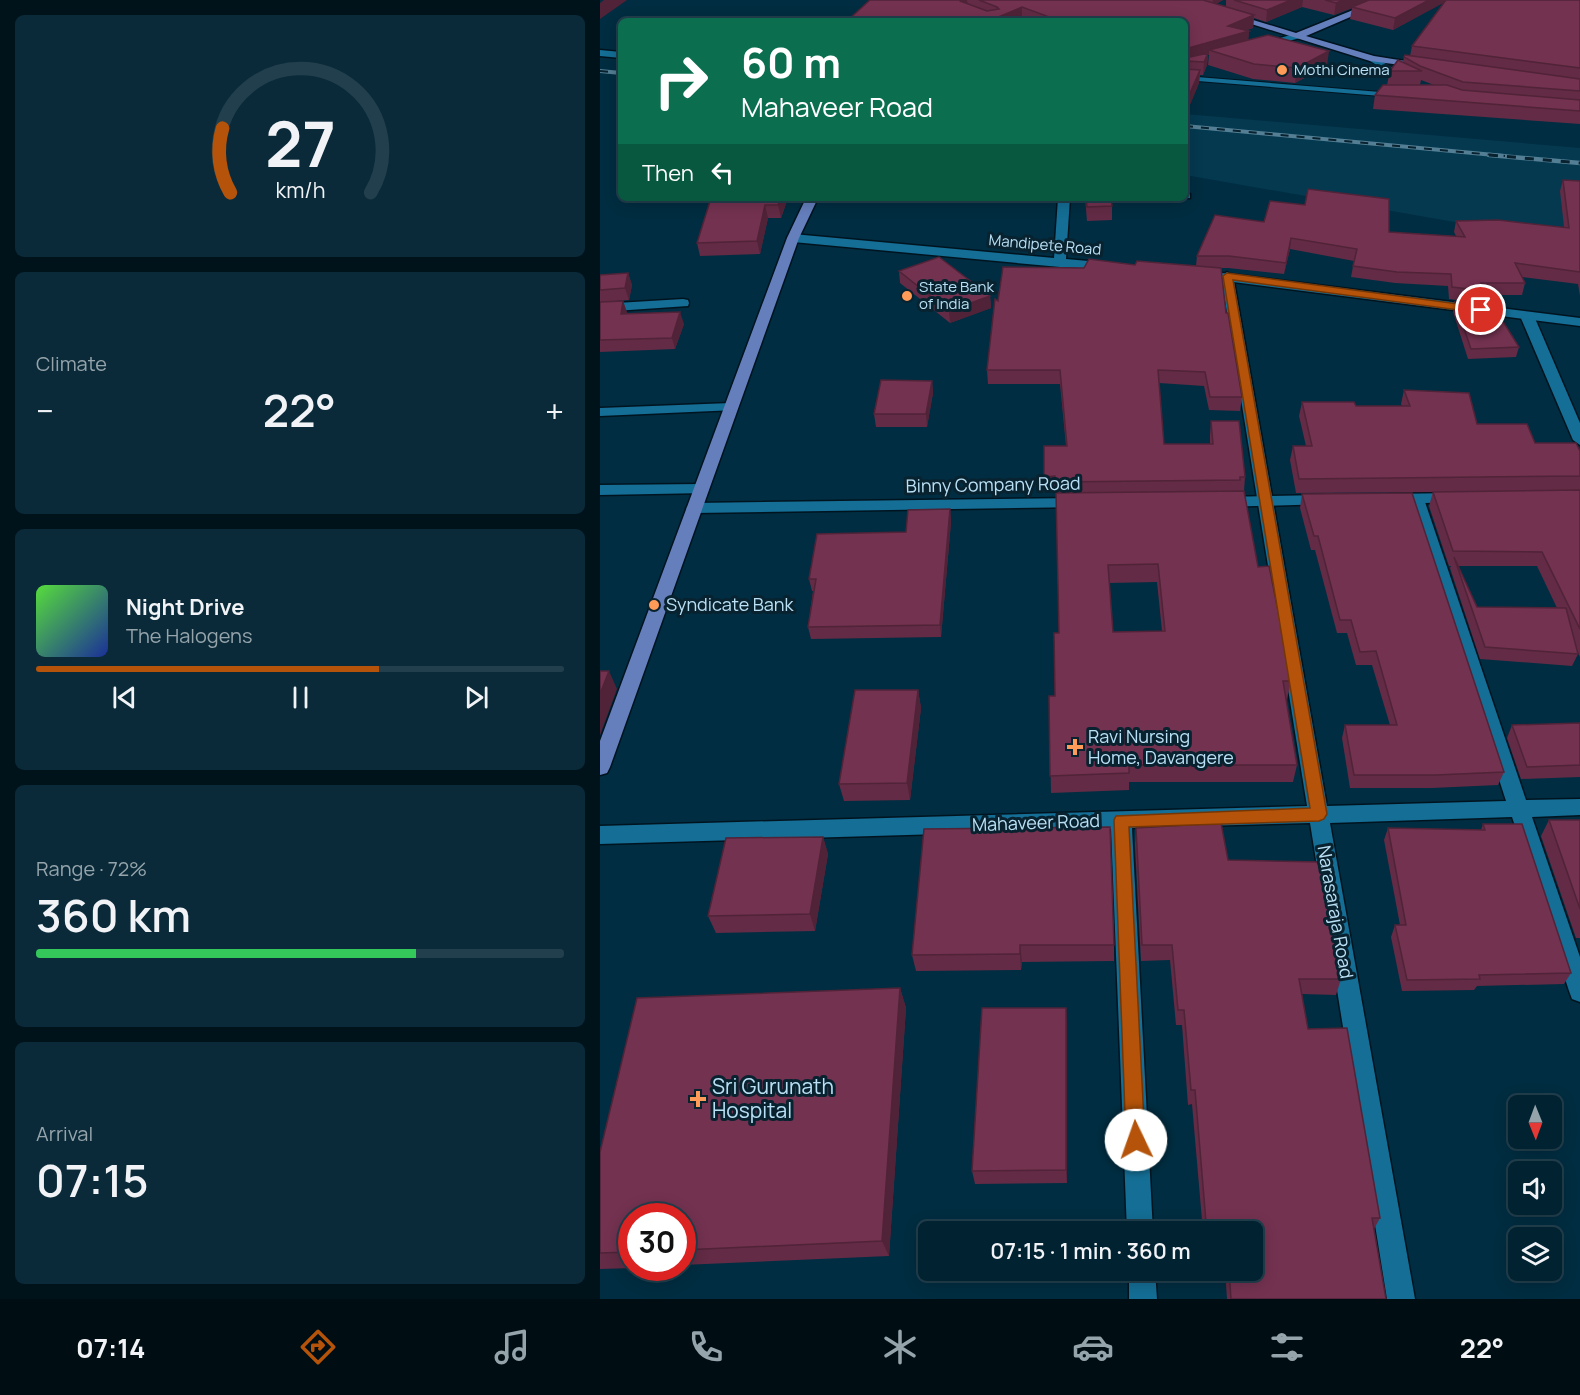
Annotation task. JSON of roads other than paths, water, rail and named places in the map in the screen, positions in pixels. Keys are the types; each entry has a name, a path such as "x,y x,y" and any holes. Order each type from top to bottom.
{"main road":[{"path":"1297,36 1386,0"},
{"path":"1222,14 1373,59 1430,67"},
{"path":"600,767 793,238 811,201"}],"street":[{"path":"1249,48 1297,36"},
{"path":"600,53 618,55"},
{"path":"1060,263 1064,201"},
{"name":"Mandipete Road","path":"793,238 1127,268"},
{"path":"1183,273 1227,276 1580,322"},
{"name":"Narasaraja Road","path":"1227,276 1401,1299"},
{"path":"600,308 683,303"},
{"path":"1527,316 1580,440"},
{"path":"600,412 731,407"},
{"path":"600,490 701,489"},
{"path":"1370,500 1474,498"},
{"path":"1416,499 1580,991"},
{"path":"1206,502 1335,500"},
{"name":"Binny Company Road","path":"694,508 1099,503"},
{"name":"Mahaveer Road","path":"600,835 1580,807"},
{"path":"1121,820 1139,1221"},
{"path":"1142,1281 1143,1299"}],"lane":[{"path":"1373,59 1413,83"},
{"path":"1188,78 1404,95"}],"railway":[{"path":"600,71 618,73"},
{"path":"1188,126 1505,156"},
{"path":"1489,155 1580,163"}],"place":[{"name":"Mothi Cinema","path":"1282,70"},
{"name":"State Bank of India","path":"907,296"},
{"name":"Syndicate Bank","path":"654,605"},
{"name":"Ravi Nursing Home, Davangere","path":"1075,747"},
{"name":"Sri Gurunath Hospital","path":"698,1099"}]}
